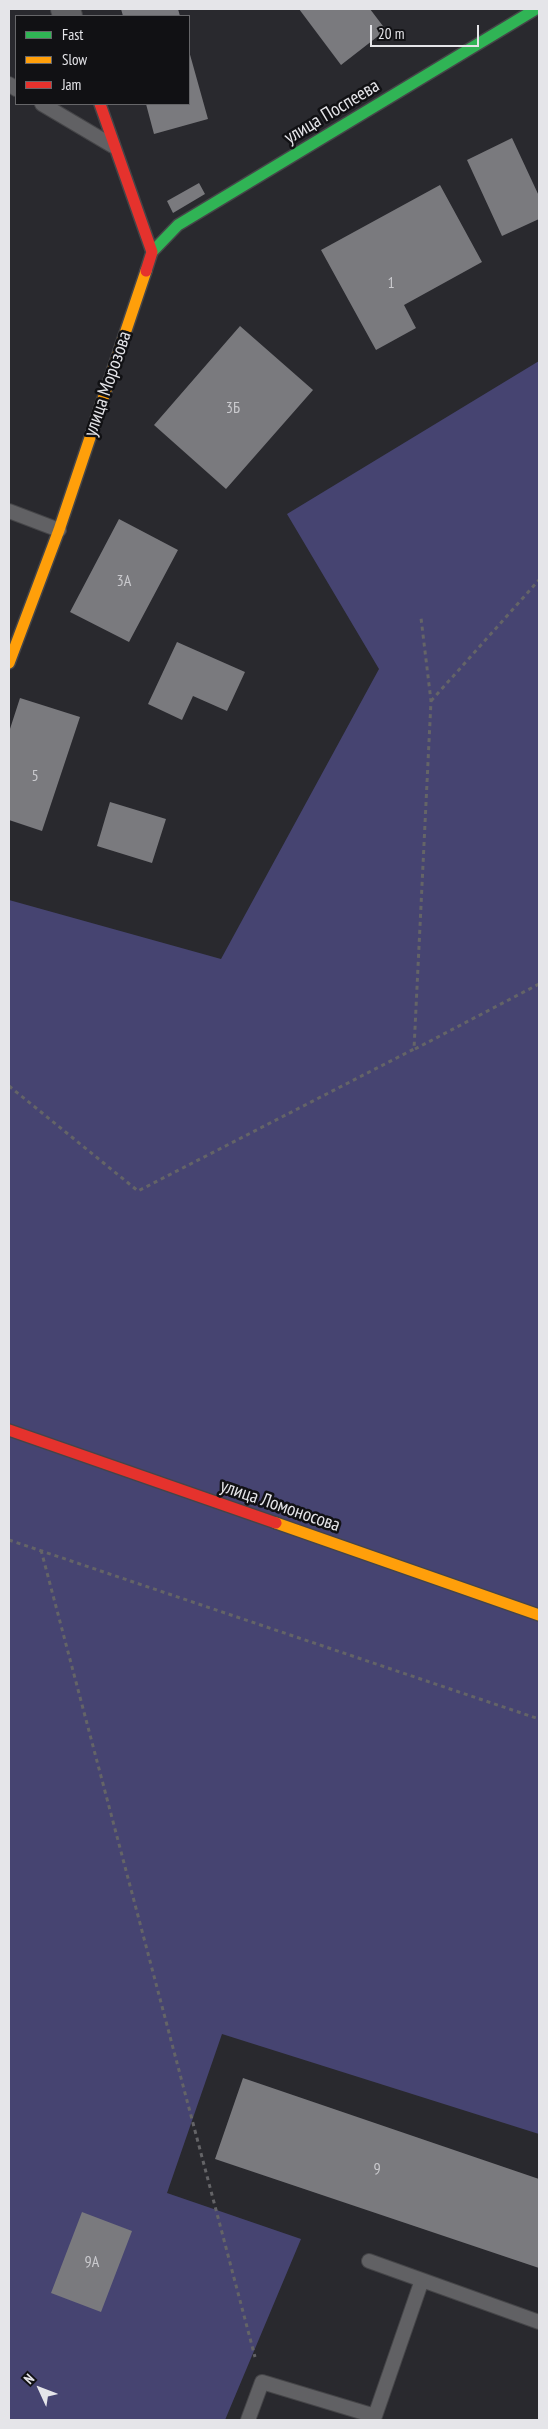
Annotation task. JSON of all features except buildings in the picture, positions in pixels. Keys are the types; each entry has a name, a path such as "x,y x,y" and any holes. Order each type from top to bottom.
{"street":[{"name":"улица Поспеева","path":"152,252 178,225 536,9"},
{"path":"100,105 152,252"},
{"name":"улица Морозова","path":"9,663 59,530 152,252"},
{"name":"улица Ломоносова","path":"9,1430 539,1615"}],"lane":[{"path":"44,105 116,147"},
{"path":"9,511 59,530"},
{"path":"369,2261 539,2322"},
{"path":"248,2420 262,2382 375,2416 422,2280"}],"path":[{"path":"431,701 539,580"},
{"path":"414,1049 431,701 421,618"},
{"path":"9,1086 138,1190 539,984"},
{"path":"9,1540 539,1720"},
{"path":"41,1550 262,2382"}],"shaded area":[{"path":"539,361 539,2134 222,2034 167,2193 301,2239 225,2420 9,2420 9,900 221,959 379,669 287,514"}],"traffic: fast":[{"path":"152,252 178,225 536,9"}],"traffic: slow":[{"path":"9,663 59,530 146,271"},
{"path":"276,1523 539,1615"}],"traffic: jam":[{"path":"100,105 152,252 146,271"},
{"path":"9,1430 276,1523"}]}
